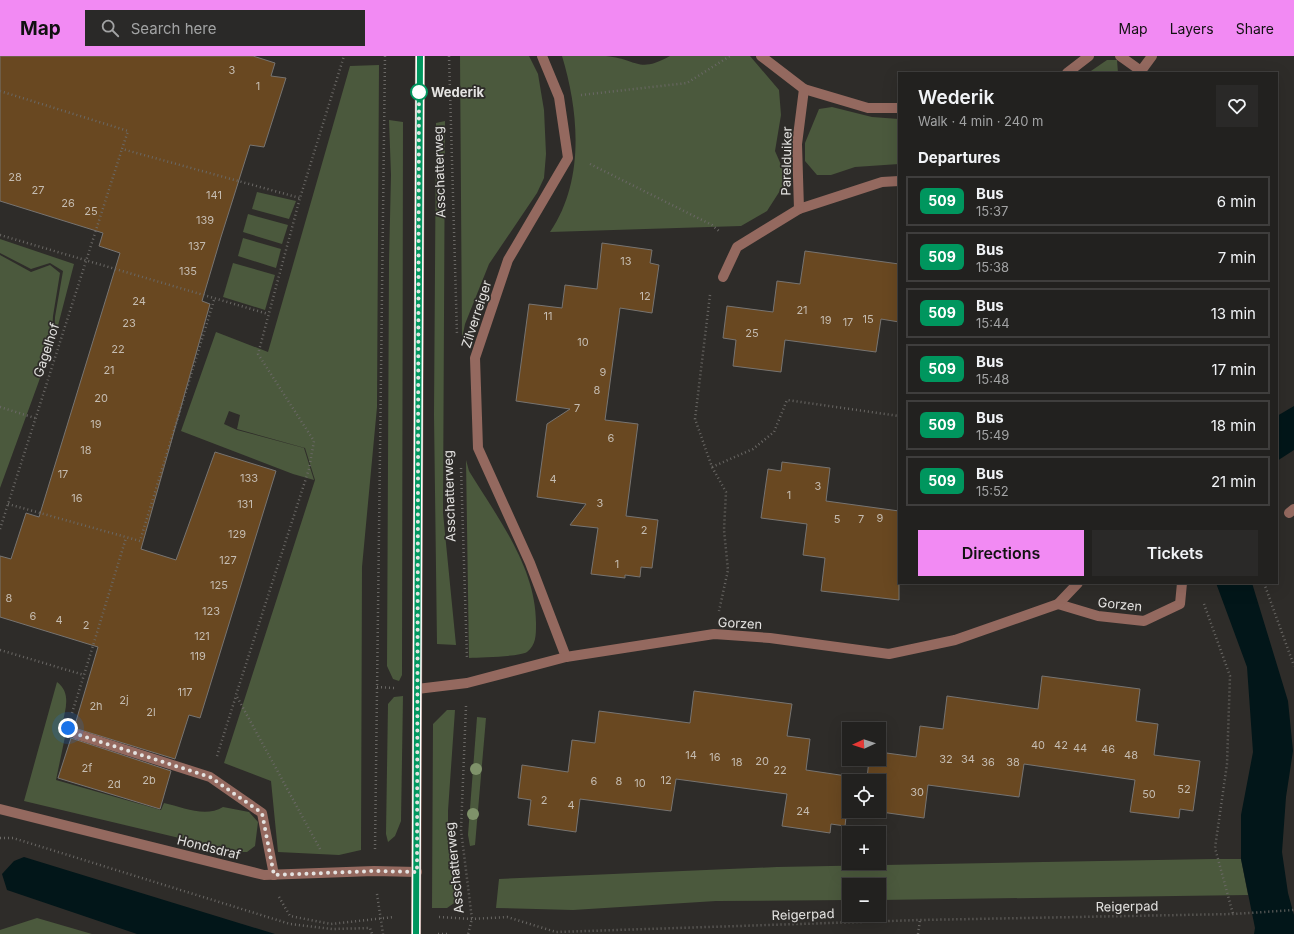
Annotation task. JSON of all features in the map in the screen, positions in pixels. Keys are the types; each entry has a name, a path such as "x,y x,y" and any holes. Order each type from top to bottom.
{"street":[{"name":"Asschatterweg","path":"416,934 420,56"},
{"path":"542,56 559,97 568,158"},
{"path":"761,56 804,89 868,108 898,108"},
{"path":"1068,72 1089,56"},
{"path":"1120,56 1140,72 1152,56"},
{"name":"Parelduiker","path":"798,209 797,144 804,89"},
{"name":"Zilverreiger","path":"566,657 530,563 478,448 475,358 508,260 568,158"},
{"name":"Parelduiker","path":"737,247 798,209 882,182 898,181"},
{"path":"723,277 737,247"},
{"name":"Gorzen","path":"417,689 467,682 566,657 714,634 770,638 889,654 955,640 1058,604 1077,584"},
{"name":"Gorzen","path":"1058,604 1098,616 1144,621 1180,604 1182,584"},
{"path":"76,734 210,777 262,813 269,875"},
{"name":"Hondsdraf","path":"0,808 269,875 374,871 417,872"}],"path":[{"path":"210,777 309,469 314,441 258,354 300,198 344,56"},
{"path":"383,934 374,871 385,56"},
{"name":"Asschatterweg","path":"449,56 457,342"},
{"path":"559,97 687,83 730,56"},
{"name":"Gagelhof","path":"0,91 128,130 0,529"},
{"path":"122,149 300,198"},
{"path":"568,158 596,166 712,225 737,247"},
{"path":"0,235 85,262 214,300 268,314"},
{"path":"714,634 728,570 724,530 726,492 712,467 695,419 708,298 723,277"},
{"path":"8,504 140,541 214,300"},
{"path":"712,467 753,449 774,432 787,400 898,416"},
{"path":"0,407 35,418"},
{"name":"Asschatterweg","path":"461,460 467,682 461,830 472,919 468,934"},
{"path":"76,734 68,728 126,538"},
{"path":"1264,584 1294,666"},
{"path":"1204,602 1230,676 1227,764 1215,848 1233,914"},
{"path":"0,650 84,675"},
{"path":"236,695 333,873"},
{"path":"0,838 12,838 290,924 332,929 370,928 372,934"},
{"name":"Reigerpad","path":"269,875 290,916 331,924 380,918 416,916 472,919 508,917 556,932 920,920 1233,914 1294,910"},
{"path":"918,934 920,920"},
{"path":"331,924 332,929"}],"green space":[{"path":"460,56 529,56 538,74 544,110 546,154 544,178 537,193 489,264 465,324 462,339"},
{"path":"562,56 606,56 644,65 651,64 670,56 750,56 779,90 781,115 775,151 782,167 783,186 767,211 741,226 550,232 561,212 569,191 574,169 576,146 572,100"},
{"path":"1107,60 1117,60 1118,72 1089,72"},
{"path":"379,65 377,407 362,567 361,850 339,855 278,852 271,781 224,763 315,480 305,448 237,429 240,415 229,411 224,424 237,430 304,448 314,480 293,474 181,431 216,332 268,352 350,66"},
{"path":"832,107 872,117 898,119 898,164 855,167 831,175 817,175 805,161 805,143 819,109"},
{"path":"389,120 403,122 402,675 399,681 393,679 387,666 389,262 391,175"},
{"path":"445,121 443,513 456,645 437,644 434,415 436,123"},
{"path":"257,192 296,201 289,219 252,209"},
{"path":"248,214 288,225 282,244 243,232"},
{"path":"243,238 281,249 276,268 238,256"},
{"path":"0,239 74,264 54,341 55,317 63,271 50,263 31,269 0,253"},
{"path":"0,255 31,272 50,265 60,273 53,316 51,348 0,488"},
{"path":"233,263 275,275 265,310 223,297"},
{"path":"466,460 469,471 503,525 523,563 530,583 535,604 536,636 530,649 523,654 469,658"},
{"path":"57,682 65,691 66,708 62,726 66,732 56,780 161,810 164,803 201,812 209,812 223,807 249,812 258,822 255,846 247,852 238,852 24,801"},
{"path":"403,696 401,821 395,836 388,842 386,834 388,704 394,697"},
{"path":"447,710 455,710 448,811 448,846 454,868 457,901 447,908 432,908 433,724"},
{"path":"477,717 486,718 475,845 470,846 468,835"},
{"path":"1241,859 1248,895 886,900 886,878 842,878 842,900 716,901 573,910 496,908 499,879 777,867 842,866 842,870 886,870 886,865"},
{"path":"37,918 92,934 0,934 0,930"}],"shaded area":[{"path":"1294,406 1294,450 1278,460 1278,415"},
{"path":"1216,584 1252,584 1288,701 1293,751 1286,797 1282,852 1288,893 1294,915 1294,934 1254,934 1255,928 1241,859 1241,815 1253,752 1247,667"},
{"path":"24,857 275,934 137,934 7,890 2,874 14,861"}],"building":[{"path":"0,56 253,56 275,63 271,76 286,78 264,147 250,145 221,237 202,301 210,304 141,549 176,560 215,452 276,471 200,718 189,715 175,759 74,728 98,647 0,617 0,556 11,559 26,513 39,517 120,253 99,246 103,233 0,201"},
{"path":"602,243 652,250 650,263 659,265 652,313 620,308 605,420 638,424 626,516 658,520 652,568 641,567 640,577 625,575 625,578 591,574 598,528 570,525 586,504 537,497 547,424 570,409 516,401 529,304 562,308 565,285 597,289"},
{"path":"805,251 898,264 898,322 881,319 876,352 785,340 781,372 733,366 736,340 723,338 727,306 773,312 777,281 800,284"},
{"path":"782,462 830,468 826,501 898,511 899,600 821,591 825,558 803,555 807,524 761,518 768,469 781,471"},
{"path":"1042,676 1140,689 1136,721 1158,724 1154,755 1200,761 1193,811 1180,809 1179,818 1130,812 1135,780 1024,764 1019,797 928,785 924,818 886,813 886,774 868,774 868,766 886,766 886,753 916,757 920,726 943,729 947,696 1038,709"},
{"path":"694,691 792,704 787,736 810,739 806,770 842,775 842,818 846,818 845,826 831,824 830,833 782,826 787,794 676,779 671,811 580,799 576,832 528,825 531,800 518,798 522,765 568,772 572,740 595,743 599,711 690,723"},
{"path":"71,738 171,771 160,809 58,778"}],"bus line":[{"name":"509","path":"416,934 420,56"}],"place":[{"name":"Wederik","path":"419,92"}],"route":[{"path":"68,728 76,734 210,777 262,813 274,875 374,871 417,872 419,87 419,92"}]}
